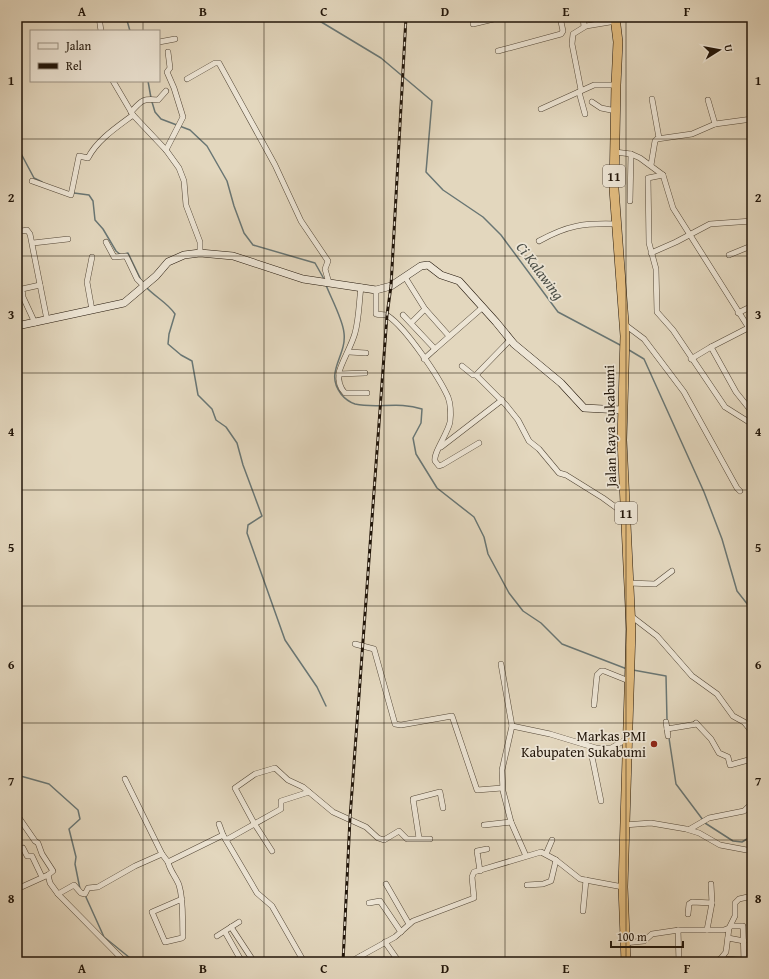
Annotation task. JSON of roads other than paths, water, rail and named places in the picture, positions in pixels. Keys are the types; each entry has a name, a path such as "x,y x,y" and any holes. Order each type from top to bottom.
{"highway":[{"name":"Jalan Raya Sukabumi","path":"615,19 618,42 614,179 625,336 622,410 631,616 622,887"},
{"name":"11","path":"622,887 626,962"}],"street":[{"path":"99,17 101,30"},
{"path":"473,24 502,17"},
{"path":"498,51 561,34 560,17"},
{"path":"583,17 584,27"},
{"path":"585,114 572,38 573,34 584,27 615,19"},
{"path":"160,42 175,39"},
{"path":"166,150 183,117 176,93 167,72 170,68 168,52"},
{"path":"187,79 215,63 219,63 275,165 301,221 328,261 325,269 329,283"},
{"path":"114,82 132,113 166,150 179,168 182,176 186,205 199,238 200,253"},
{"path":"541,109 597,84 616,85"},
{"path":"32,181 71,195 79,156 88,158 90,152 132,113 142,100 158,100 166,91"},
{"path":"652,99 659,138"},
{"path":"708,100 715,124"},
{"path":"592,102 601,108 616,111"},
{"path":"651,165 655,141 659,138 692,134 715,124 752,119"},
{"path":"615,152 631,154 651,165 663,175 671,205 752,334"},
{"path":"630,201 631,154"},
{"path":"663,175 648,178 649,238 651,253 656,269 657,312 673,330 690,359 712,386 725,407 752,424"},
{"path":"651,253 710,224 752,221"},
{"path":"539,241 572,226 616,224"},
{"path":"17,232 29,231 33,243 46,320"},
{"path":"33,243 68,239"},
{"path":"106,242 114,257 126,256 137,279 144,286"},
{"path":"730,255 752,246"},
{"path":"17,326 124,303 171,260 184,255 200,253 239,257 303,280 376,290 391,286 421,266 429,265 441,275 456,280 483,307 510,340 561,383 584,408 622,410"},
{"path":"92,256 87,282 92,310"},
{"path":"405,277 425,310 449,336"},
{"path":"35,323 20,290 40,285"},
{"path":"361,287 356,328 349,352 339,374 339,384 345,393 367,394"},
{"path":"376,290 376,314 387,315 409,338 440,381 450,406 449,423 440,448 434,459 440,466 479,443"},
{"path":"738,313 752,306"},
{"path":"424,359 483,307"},
{"path":"410,323 425,310"},
{"path":"403,315 435,349"},
{"path":"624,324 644,339 684,392 740,491"},
{"path":"690,359 748,328"},
{"path":"476,375 510,340"},
{"path":"711,347 736,392 752,412"},
{"path":"349,352 366,353"},
{"path":"462,366 473,376 476,375 502,400 518,420 529,441 539,449 560,475 566,475 604,498 626,515"},
{"path":"339,374 365,373"},
{"path":"440,448 502,400"},
{"path":"629,583 655,584 672,571"},
{"path":"631,616 657,636 692,676 717,694 733,716 744,722 752,732"},
{"path":"355,644 374,649 395,724 401,725 452,716 477,790 502,788"},
{"path":"501,664 512,726 504,759 502,788 511,822 526,856"},
{"path":"594,705 597,675 600,671 629,679"},
{"path":"666,722 668,736"},
{"path":"667,729 696,724 711,739 719,754 728,756 730,765 752,759"},
{"path":"512,726 558,736 590,747 611,748 627,739"},
{"path":"590,747 601,801"},
{"path":"272,851 254,823 235,788 255,774 277,768 288,780 303,787 333,812 366,826 382,840 399,831 405,838 430,838"},
{"path":"125,779 162,854 168,862 172,875 178,885 182,899 183,938 165,942 152,912 182,899"},
{"path":"168,862 254,823 281,809 281,801 308,792"},
{"path":"419,838 413,799 440,792 443,808"},
{"path":"690,829 709,818 744,811 752,802"},
{"path":"17,815 35,842 38,843 52,870 52,873 17,889"},
{"path":"484,825 511,822"},
{"path":"624,825 651,823 690,829 720,845 752,851"},
{"path":"218,824 257,893 272,906 304,962"},
{"path":"546,854 552,840"},
{"path":"24,848 27,856 32,856 58,894 125,962"},
{"path":"480,871 478,851 487,849"},
{"path":"350,962 401,932 413,921 474,898 472,875 474,872 539,852 556,860 576,877 622,887"},
{"path":"58,894 74,885 81,893 85,894 88,888 98,887 135,866 162,854"},
{"path":"527,885 551,881 556,860"},
{"path":"583,912 586,880"},
{"path":"386,884 409,924"},
{"path":"707,930 712,903 711,884"},
{"path":"719,960 726,952 730,927 735,916 736,901 739,898 752,896"},
{"path":"369,903 380,901 401,932"},
{"path":"688,914 690,902 712,903"},
{"path":"217,936 239,922"},
{"path":"624,943 644,941 652,934 678,930 724,930 730,927 743,926 744,961 719,960"},
{"path":"232,927 254,962"},
{"path":"678,930 679,962"},
{"path":"225,932 242,962"},
{"path":"728,938 744,941"},
{"path":"385,942 399,962"},
{"path":"361,956 363,962"}],"waterway":[{"path":"126,17 130,30"},
{"name":"Ci Kalawing","path":"313,17 381,58 432,101 426,172 443,190 483,217 501,235 558,312 622,346"},
{"path":"148,82 151,98"},
{"path":"152,102 155,112 161,119 190,130 207,146 227,181 244,233 253,245 315,263 324,279"},
{"path":"17,146 34,178 42,182"},
{"path":"74,193 89,195 93,201 95,220 103,229 116,251 121,255"},
{"path":"124,254 128,253 141,280"},
{"path":"326,285 339,316 344,333 344,341 335,371 336,386 341,394 347,400 355,404 372,406 396,405 422,409 421,423 413,438 416,454 437,488 474,517 484,537 488,554 509,593 523,611 541,623 562,644 627,669"},
{"path":"146,287 175,314 169,334 168,344 181,355 192,361 198,395 212,409 216,420 226,427 237,443 243,465 262,516 248,525 247,533 285,640 317,687 326,706"},
{"name":"Ci Kalawing","path":"629,350 644,359 704,492 722,539 737,591 752,610"},
{"path":"633,670 666,676 667,720"},
{"path":"669,738 676,784 703,820"},
{"path":"17,775 49,784 78,810 80,819 69,829 76,857 75,864 80,889"},
{"path":"705,823 733,841 742,842 747,839 752,831"},
{"path":"85,895 104,937 135,962"}],"railway":[{"path":"343,962 350,818 387,315 391,286 406,17"}],"place":[{"name":"Markas PMI Kabupaten Sukabumi","path":"654,744"}]}
